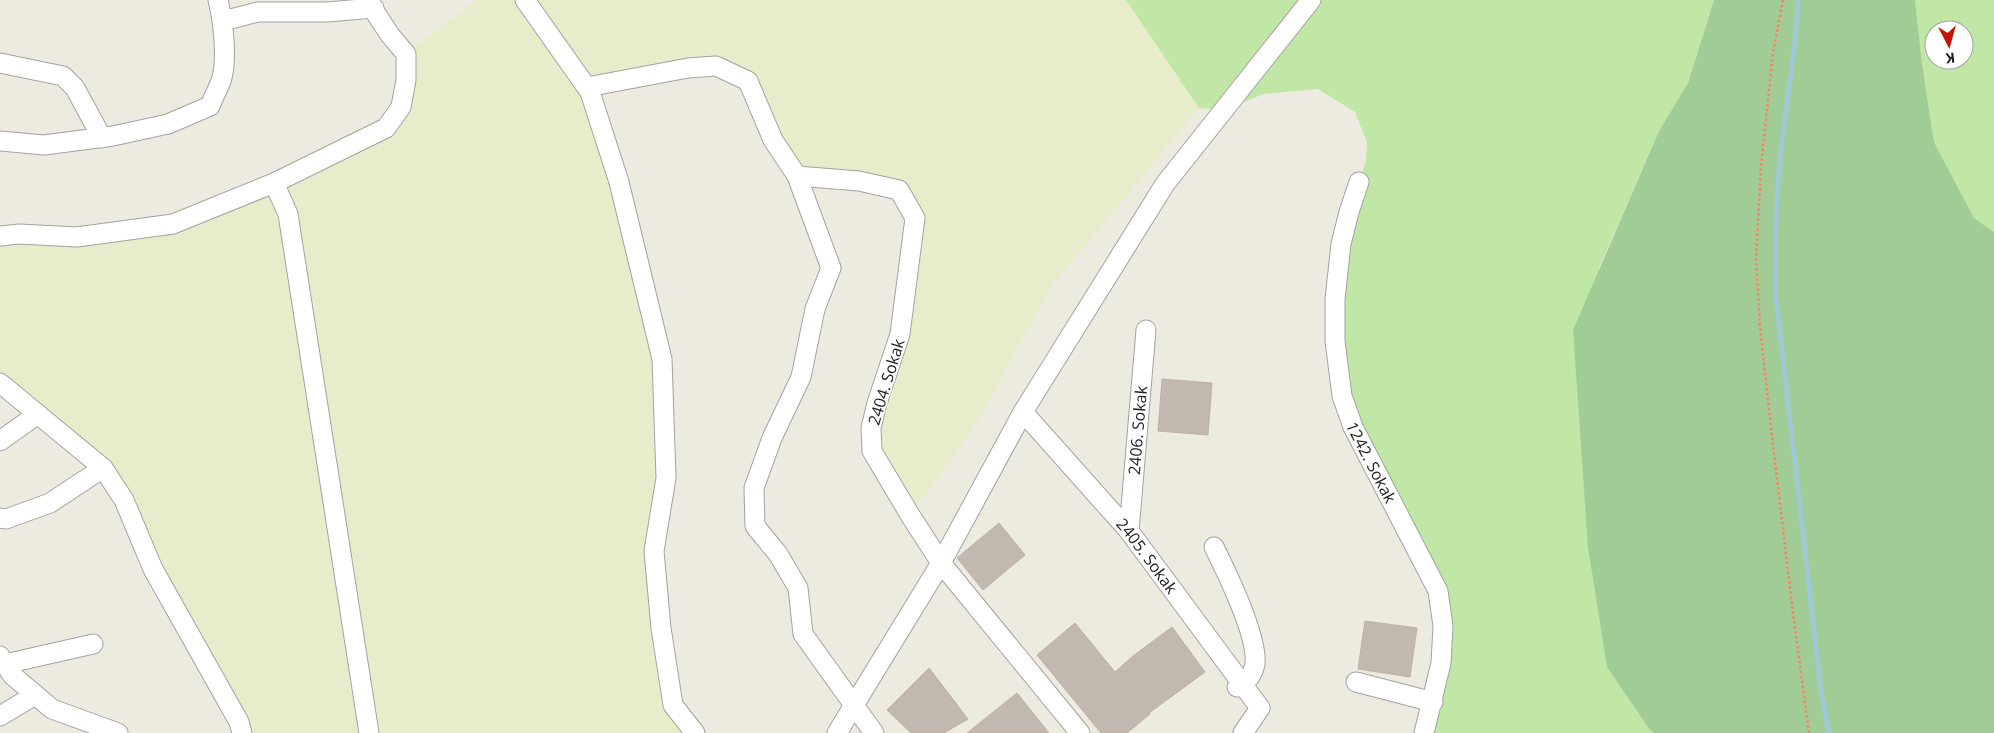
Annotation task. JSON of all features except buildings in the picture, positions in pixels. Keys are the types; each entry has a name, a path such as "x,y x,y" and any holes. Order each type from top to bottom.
{"street":[{"path":"0,141 44,145 102,138 168,124 210,106 222,79 224,57 223,21 218,0"},
{"path":"526,0 590,92 619,182 662,359 666,478 654,551 661,628 673,705 695,733"},
{"path":"837,733 942,563 1023,412 1165,184 1311,0"},
{"path":"0,236 19,234 77,237 173,224 274,183 386,128 401,107 406,80 406,54 390,35 371,4 327,12 258,12 223,21"},
{"path":"0,62 63,76 75,88 102,138"},
{"path":"587,87 688,68 716,66 748,81 773,140 797,176 831,268 815,309 801,377 772,438 754,488 754,526 778,554 798,588 803,634 874,733"},
{"name":"2404. Sokak","path":"797,176 859,181 898,190 915,218 900,334 877,403 871,428 872,451 910,515 942,563 1080,733"},
{"name":"1242. Sokak","path":"1359,182 1348,212 1342,244 1335,299 1335,341 1342,396 1353,427 1438,591 1443,626 1442,654 1433,702 1424,733"},
{"path":"274,183 288,214 369,733"},
{"name":"2406. Sokak","path":"1129,531 1146,330"},
{"path":"0,383 103,468 124,500 153,570 239,722 242,733"},
{"name":"2405. Sokak","path":"1023,412 1129,531 1260,708 1243,733"},
{"path":"0,441 38,414"},
{"path":"0,518 6,519 50,503 103,468"},
{"path":"1214,547 1234,588 1254,649 1253,671 1247,681 1237,687"},
{"path":"93,644 2,660 12,675 52,708 118,733"},
{"path":"1356,682 1433,702"},
{"path":"0,716 35,695"}],"path":[{"path":"1783,0 1773,54 1761,166 1756,260 1760,327 1774,454 1809,733"}],"green space":[{"path":"476,0 1126,0 1199,108 1051,287 975,426 910,515 872,451 877,403 915,218 899,190 797,176 748,81 716,66 587,87 662,359 654,551 673,705 695,733 242,733 124,500 0,383 0,236 173,224 385,128 406,54"},
{"path":"1126,0 1714,0 1688,83 1659,131 1599,268 1607,667 1649,729 1654,733 1424,733 1433,702 1438,591 1353,427 1335,341 1349,212 1366,161 1367,142 1355,112 1318,89 1263,94 1226,110 1199,108"},
{"path":"1714,0 1915,0 1934,142 1974,218 1994,232 1994,733 1654,733 1649,729 1607,667 1588,547 1573,330 1659,131 1688,83"},
{"path":"1915,0 1994,0 1994,232 1974,218 1934,142 1922,63"}],"waterway":[{"path":"1798,0 1779,166 1775,289 1821,691 1829,733"}]}
